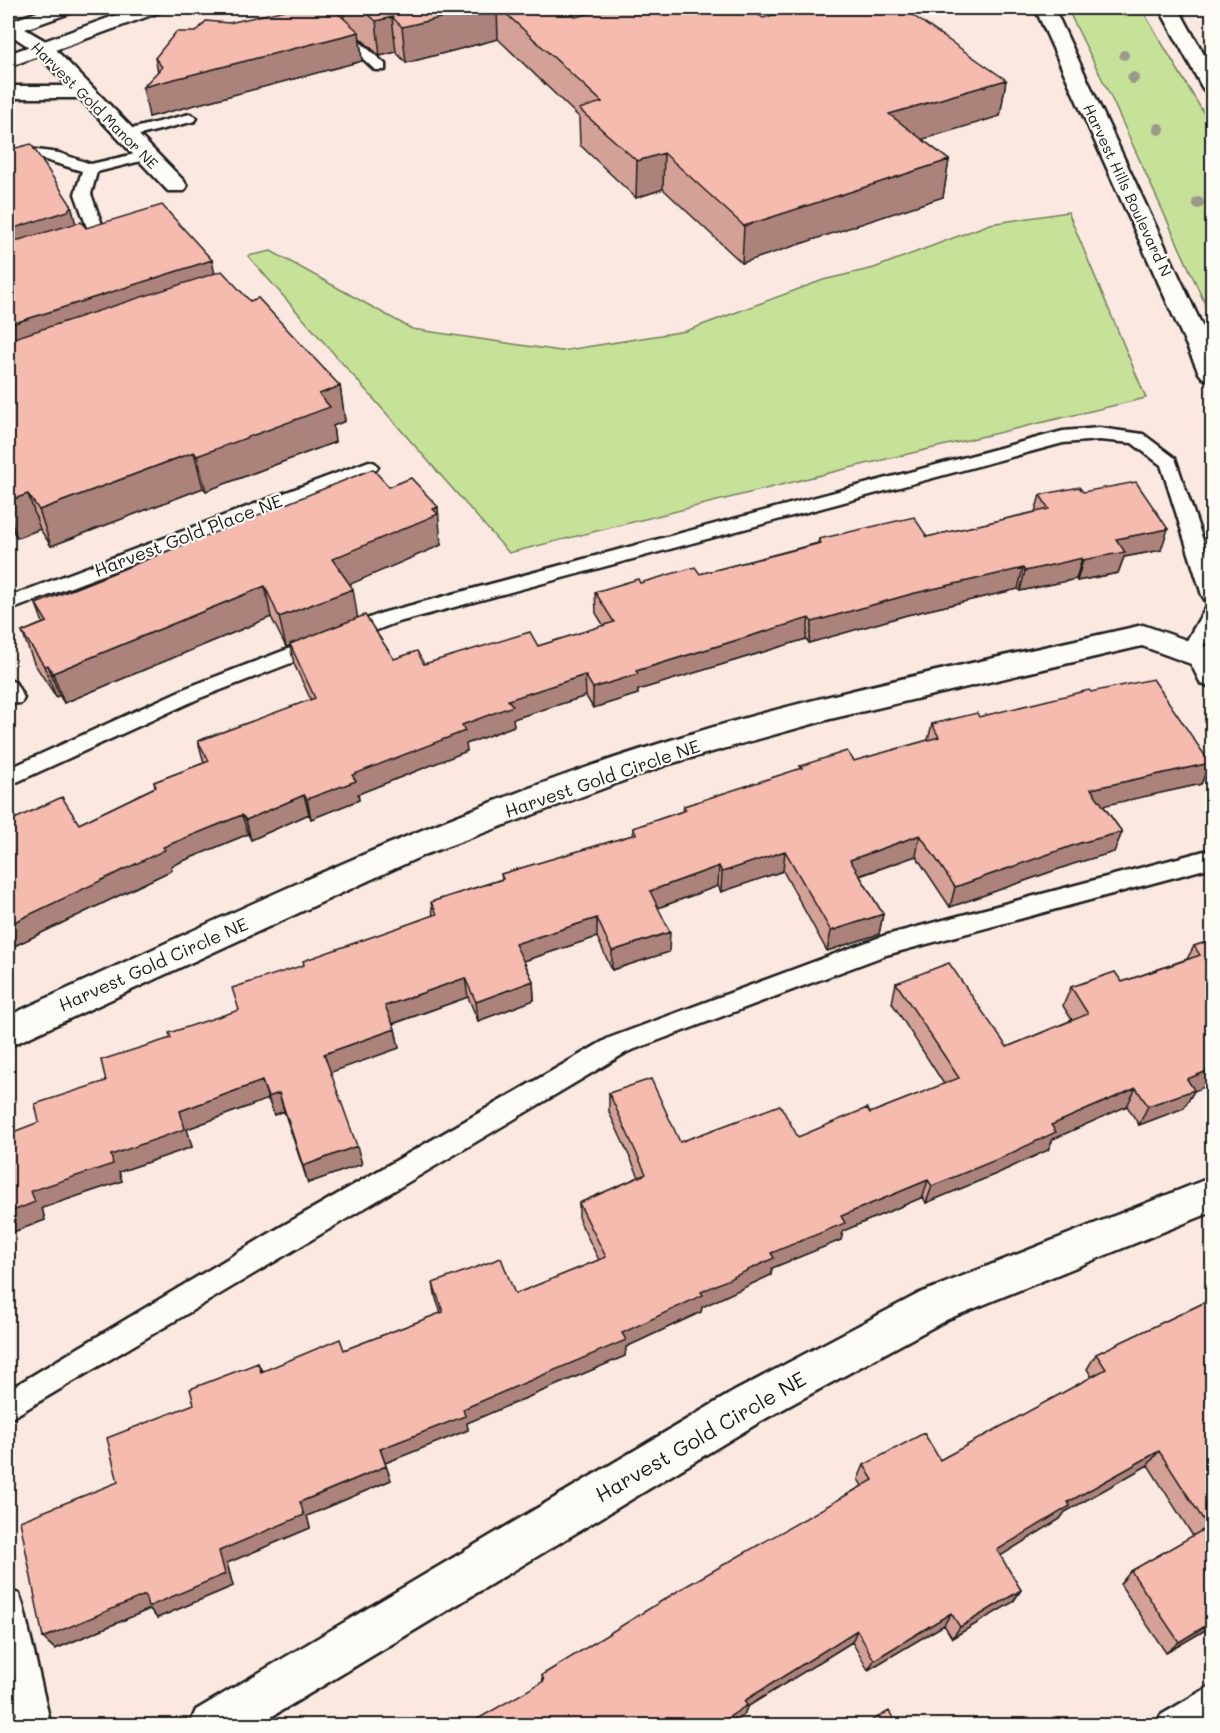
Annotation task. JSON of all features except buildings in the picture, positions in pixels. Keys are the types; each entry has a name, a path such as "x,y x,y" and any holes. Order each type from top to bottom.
{"street":[{"path":"9,27 66,8"},
{"path":"8,61 153,8"},
{"name":"Harvest Hills Boulevard N","path":"1044,8 1212,373"},
{"path":"1168,8 1212,87"},
{"name":"Harvest Gold Manor NE","path":"9,27 42,47 176,186"},
{"path":"8,92 84,92"},
{"name":"Harvest Gold Circle NE","path":"8,1032 412,846 662,754 830,708 1143,635 1203,657 1212,676"},
{"name":"Harvest Gold Circle NE","path":"212,1725 748,1406 934,1306 1212,1194"}],"lane":[{"path":"315,8 380,67"},
{"path":"128,134 190,118"},
{"path":"8,156 27,152 46,154 90,169 148,155"},
{"path":"74,255 85,251 96,230 82,194 90,169"},
{"path":"8,778 193,693 389,618 1063,437 1099,434 1137,438 1169,462 1212,595"},
{"name":"Harvest Gold Place NE","path":"8,604 369,467"},
{"path":"1191,651 1212,614"},
{"path":"8,1406 286,1238 618,1045 883,946 1212,858"},
{"path":"8,1605 35,1725"},
{"path":"1172,1725 1212,1701"}],"green space":[{"path":"1067,8 1141,8 1212,127 1212,319 1110,95"},
{"path":"1068,212 1146,398 857,466 509,553 248,256 271,251 412,329 561,351 686,331 823,280 874,268 990,224"}]}
